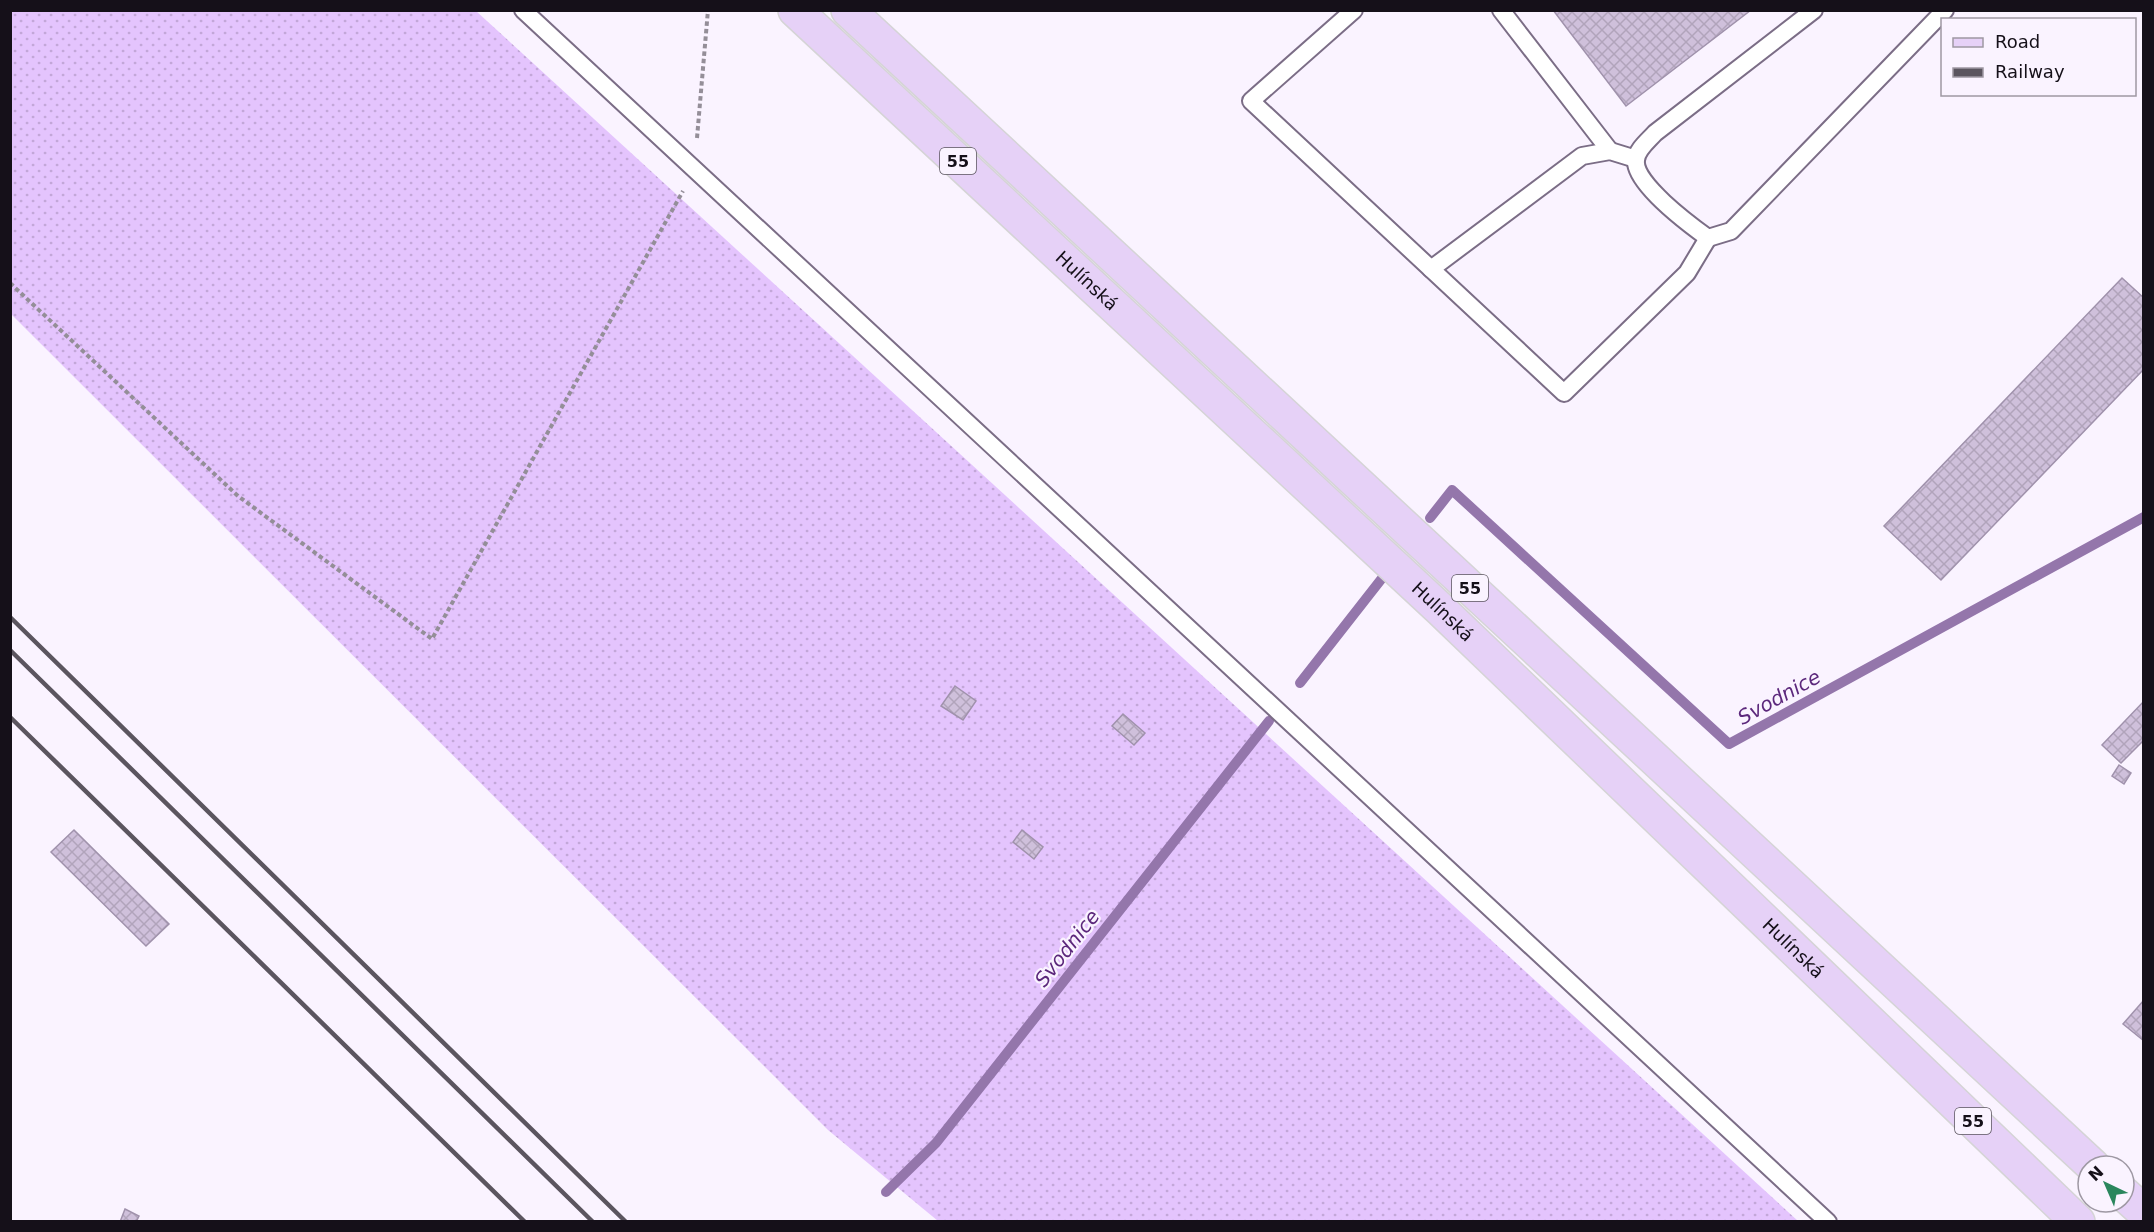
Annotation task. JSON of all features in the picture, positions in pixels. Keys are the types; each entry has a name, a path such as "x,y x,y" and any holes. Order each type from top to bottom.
{"main road":[{"name":"Hulínská","path":"848,10 2080,1154"},
{"name":"Hulínská","path":"796,11 1440,609 2078,1221"}],"lane":[{"path":"523,10 1828,1221"},
{"path":"1354,10 1251,101 1564,393 1687,273 1708,238 1731,231 1945,10"},
{"path":"1501,10 1610,151"},
{"path":"1708,238 1678,217 1637,173 1636,159 1641,147 1814,10"},
{"path":"1431,269 1582,156 1610,151 1636,159"}],"path":[{"path":"10,283 238,496 432,639 695,168 708,10"}],"shaded area":[{"path":"10,11 476,11 1798,1221 938,1221 828,1130 11,314"}],"building":[{"path":"1553,10 1751,10 1626,106"},
{"path":"2122,278 2144,298 2144,369 1941,580 1884,526"},
{"path":"955,686 976,701 963,720 941,706"},
{"path":"2144,701 2144,740 2121,763 2102,745"},
{"path":"1123,714 1145,733 1134,745 1112,726"},
{"path":"2119,765 2131,773 2124,784 2112,776"},
{"path":"74,830 169,924 146,946 51,852"},
{"path":"1022,830 1043,847 1034,859 1013,842"},
{"path":"2144,1000 2144,1041 2123,1024"},
{"path":"125,1209 139,1216 136,1222 120,1222"}],"waterway":[{"name":"Svodnice","path":"1430,518 1452,490 1729,744 2144,517"},
{"name":"Svodnice","path":"1300,683 1383,577"},
{"name":"Svodnice","path":"886,1192 936,1143 1269,721"}],"railway":[{"path":"10,617 626,1222"},
{"path":"10,650 593,1222"},
{"path":"10,717 525,1222"}]}
